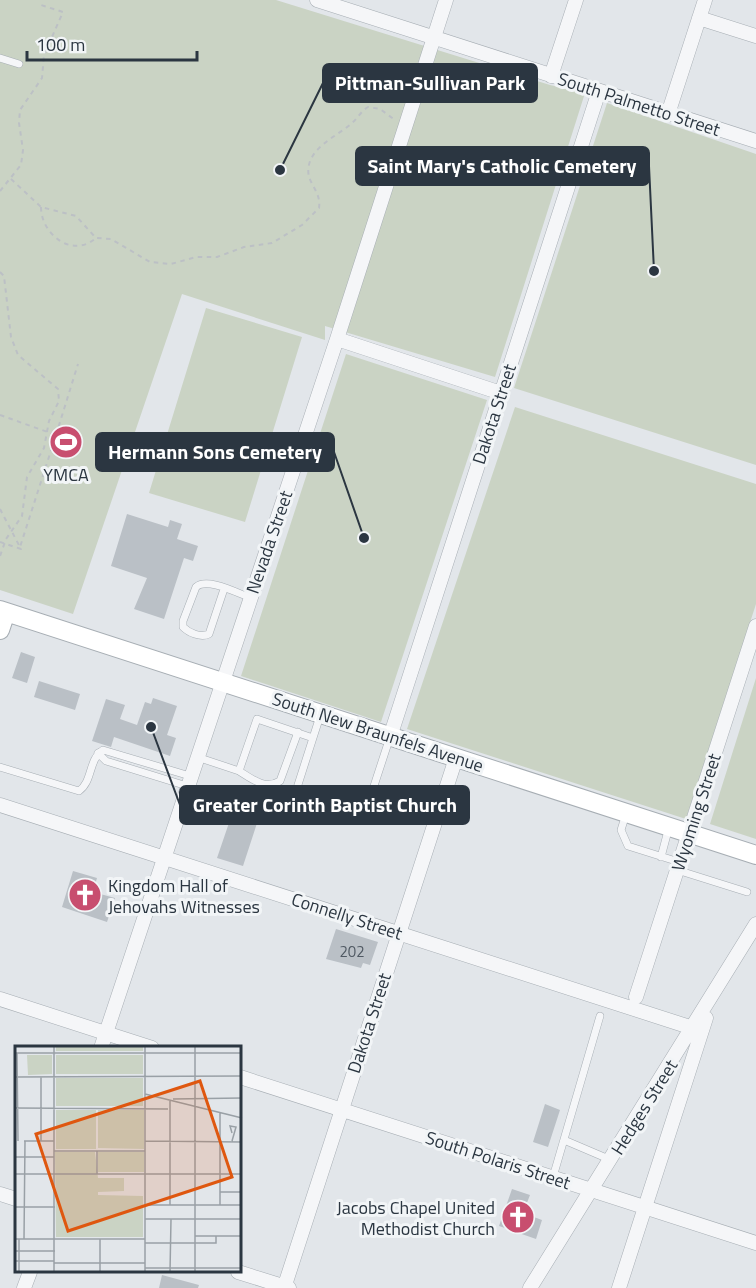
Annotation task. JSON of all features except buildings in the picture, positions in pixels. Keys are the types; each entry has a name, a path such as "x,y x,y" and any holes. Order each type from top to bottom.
{"main road":[{"name":"South New Braunfels Avenue","path":"3,611 756,855"},
{"path":"0,630 3,611"}],"street":[{"name":"South Palmetto Street","path":"317,0 756,141"},
{"name":"Nevada Street","path":"102,1046 337,339 446,0"},
{"path":"551,75 576,0"},
{"path":"668,114 705,0"},
{"path":"699,18 756,36"},
{"name":"Dakota Street","path":"390,737 599,91"},
{"path":"337,339 501,393"},
{"name":"Wyoming Street","path":"636,997 756,626"},
{"name":"Dakota Street","path":"285,1288 340,1109 456,758"},
{"name":"Connelly Street","path":"0,805 693,1028"},
{"name":"Hedges Street","path":"530,1288 756,924"},
{"path":"619,1288 714,993"},
{"path":"0,999 146,1046"},
{"name":"South Polaris Street","path":"242,1078 756,1243"},
{"path":"0,1194 15,1199"},
{"path":"24,1288 30,1273"},
{"path":"241,1273 285,1288"}],"lane":[{"path":"0,58 19,64"},
{"path":"224,589 208,634 203,636 187,631 183,627 183,621 196,587 206,583 250,597"},
{"path":"296,791 321,714"},
{"path":"239,771 257,719 313,738"},
{"path":"197,757 239,771 256,782 273,785 284,773 298,732"},
{"path":"372,792 390,737"},
{"path":"0,767 79,791 86,785 95,756 98,753 109,751 189,781"},
{"path":"98,753 106,761 189,781"},
{"path":"626,813 621,830 628,846 747,892"},
{"path":"661,857 669,827"},
{"path":"553,1177 600,1016"},
{"path":"564,1140 610,1160"}],"path":[{"path":"0,191 11,179 23,158 20,110 42,78 44,55 63,12 38,4"},
{"path":"11,179 41,207 76,216 96,237 111,239 144,259 163,264 196,256 217,257 244,247 272,243 302,225 319,208 320,197 309,176 315,153 324,142 350,125 364,109 373,106 394,119 406,123"},
{"path":"41,207 46,229 58,240 69,244 85,244 96,237"},
{"path":"0,272 4,276 11,337 18,355 58,389 59,401 47,432 44,448 27,477 24,490 25,507 22,516 11,530 0,556"},
{"path":"20,547 78,364"},
{"path":"0,415 56,435"},
{"path":"0,508 20,547"},
{"path":"0,542 21,549 20,547"}],"green space":[{"path":"0,0 276,0 550,85 585,93 495,377 325,326 325,340 182,294 73,614 0,590"},
{"path":"607,103 756,154 756,465 514,388"},
{"path":"206,308 302,337 245,522 149,493"},
{"path":"346,354 487,400 381,722 241,676"},
{"path":"515,407 756,484 756,604 686,819 407,729"},
{"path":"756,678 756,839 710,824"}],"place":[{"name":"Pittman-Sullivan Park","path":"280,170"},
{"name":"Saint Mary's Catholic Cemetery","path":"654,271"},
{"name":"YMCA","path":"66,442"},
{"name":"Hermann Sons Cemetery","path":"364,538"},
{"name":"Greater Corinth Baptist Church","path":"151,727"},
{"name":"Kingdom Hall of Jehovahs Witnesses","path":"85,895"},
{"name":"Jacobs Chapel United Methodist Church","path":"518,1217"}]}
